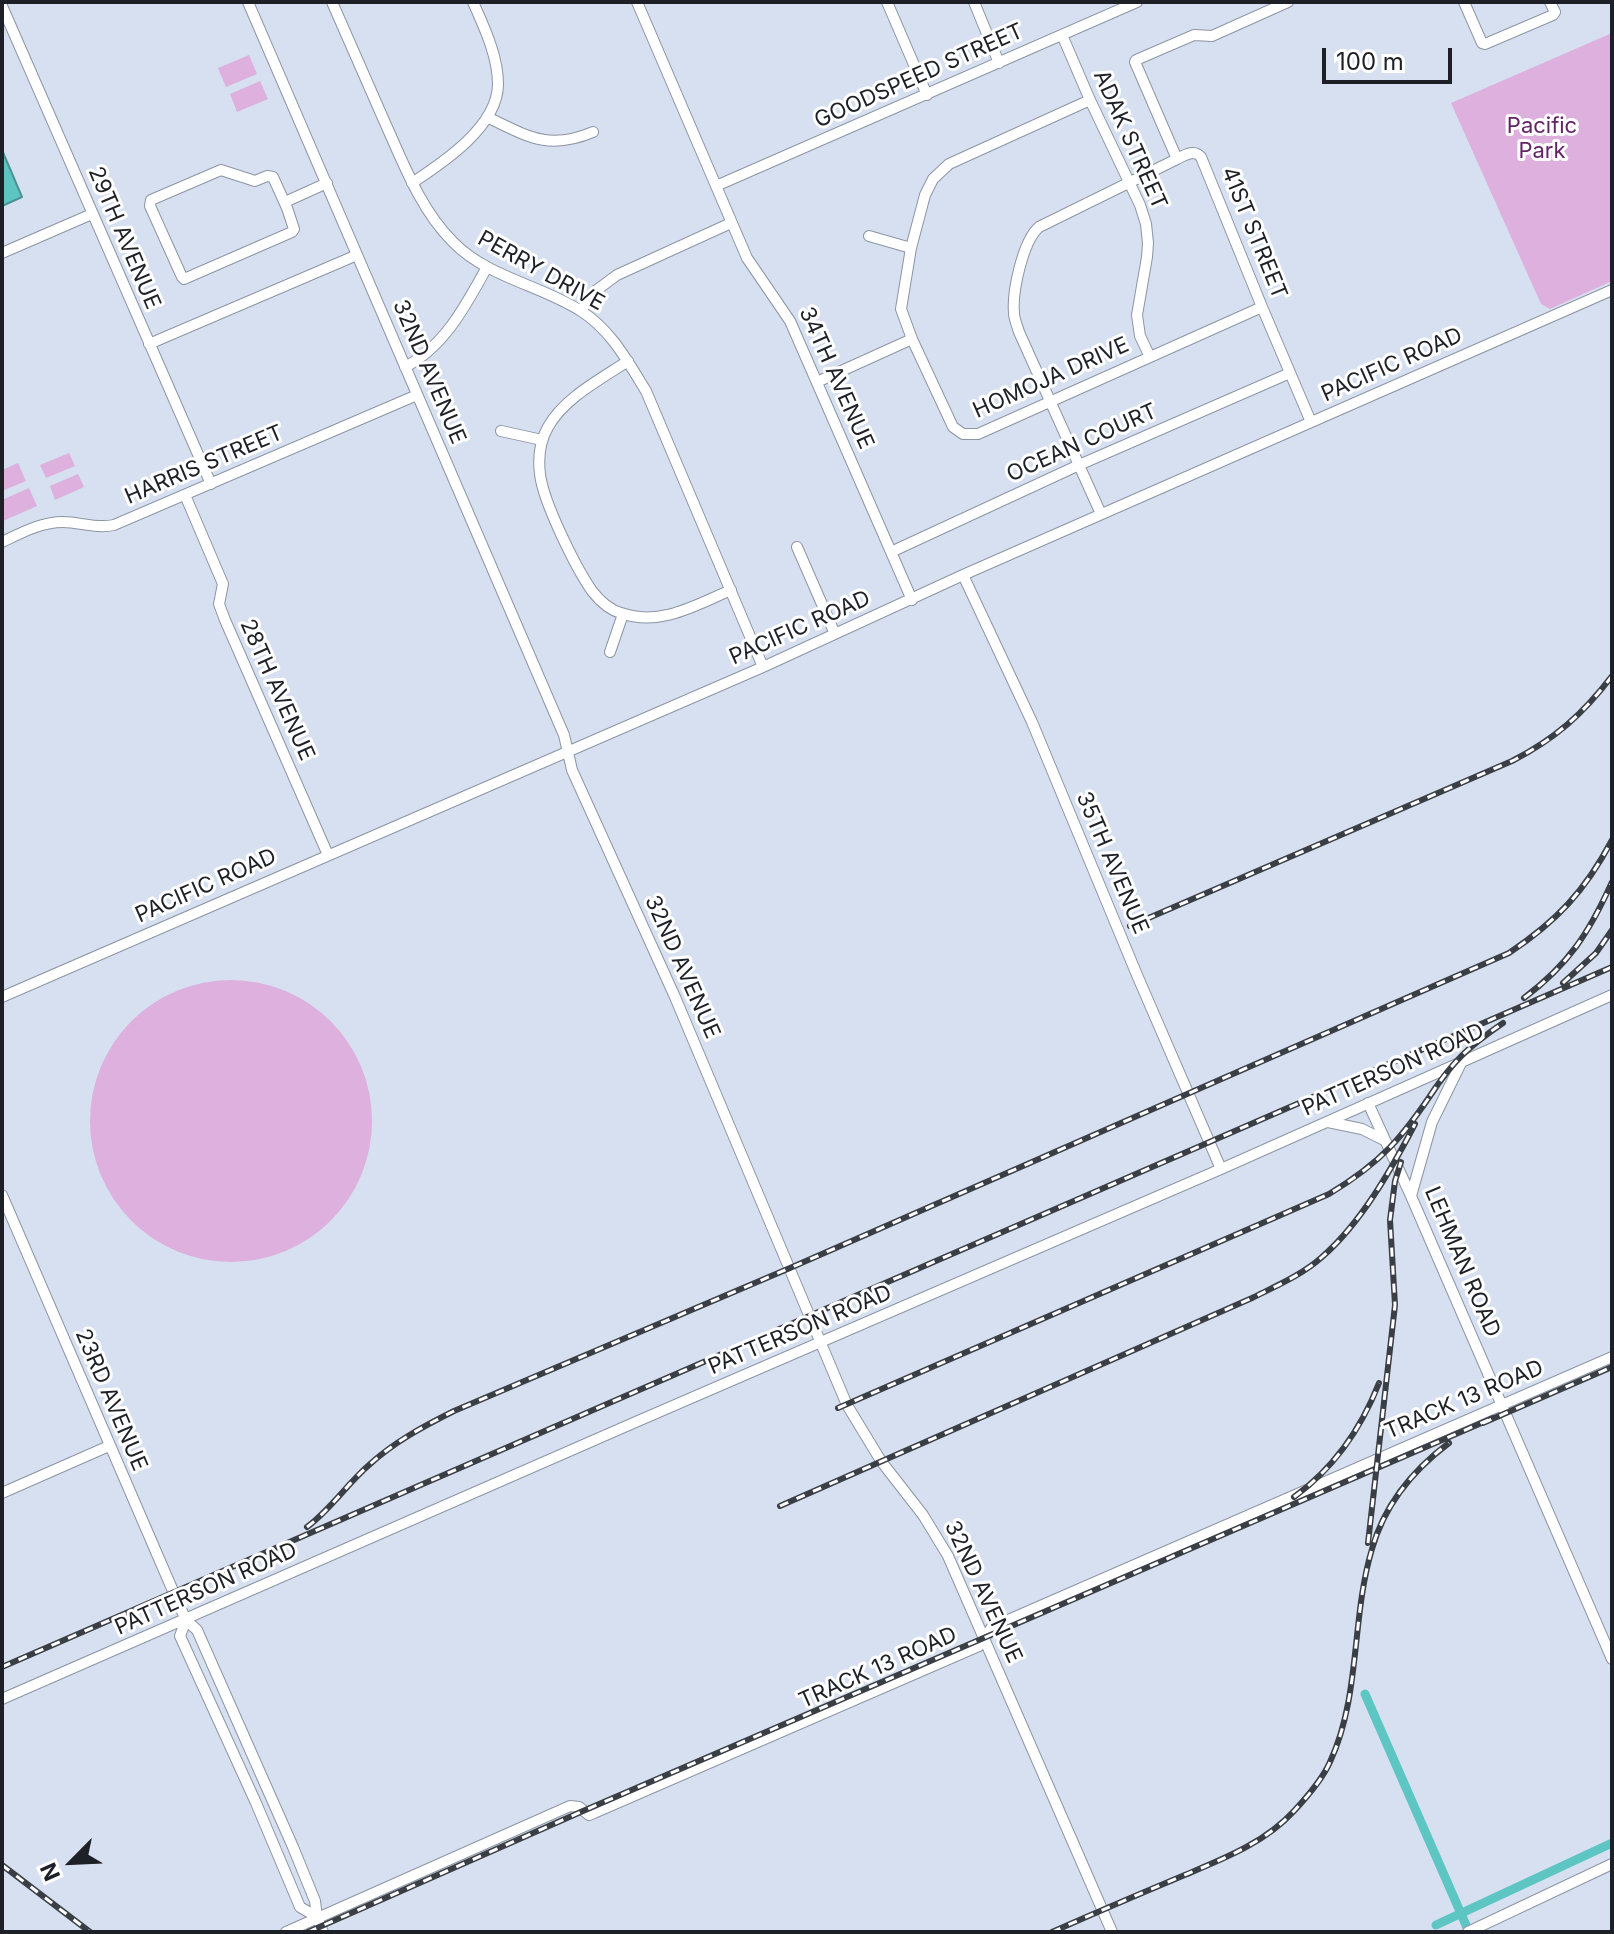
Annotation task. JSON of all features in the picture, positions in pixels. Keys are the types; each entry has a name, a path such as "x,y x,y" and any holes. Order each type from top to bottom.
{"street":[{"name":"32ND AVENUE","path":"248,2 564,735 572,770 675,997 847,1405 881,1461 937,1536 963,1587 1112,1932"},
{"name":"PERRY DRIVE","path":"332,2 412,183 452,241 487,267 581,311 598,323 628,361 646,391 763,667"},
{"path":"412,183 458,151 479,128 496,102 498,78 494,54 473,2"},
{"name":"34TH AVENUE","path":"637,2 731,223 754,269 788,315 912,600"},
{"path":"887,2 927,95"},
{"path":"974,2 999,63"},
{"name":"GOODSPEED STREET","path":"716,186 1062,35 1114,6 1137,2"},
{"path":"1101,514 1019,332 1013,312 1025,247 1033,232 1044,224 1177,159 1136,60 1194,35 1212,36 1288,2"},
{"path":"1464,2 1485,44 1553,15 1555,12 1550,2"},
{"name":"29TH AVENUE","path":"2,6 211,484"},
{"name":"ADAK STREET","path":"1062,35 1144,215 1148,233 1147,257 1137,315 1140,336 1150,357"},
{"name":"HOMOJA DRIVE","path":"1090,100 953,161 940,170 927,188 911,248 901,309 950,424 959,432 978,434 1262,307"},
{"path":"487,117 539,140 570,140 593,132"},
{"name":"41ST STREET","path":"1177,159 1192,153 1201,157 1311,422"},
{"path":"221,170 255,181 273,177 285,202 294,226 292,232 184,279 149,202 221,170"},
{"path":"285,202 327,183"},
{"path":"2,253 92,214"},
{"path":"581,311 594,292 617,275 731,223"},
{"path":"869,236 911,248"},
{"path":"149,344 357,255"},
{"path":"405,367 430,350 444,335 487,267"},
{"name":"PACIFIC ROAD","path":"2,997 763,667 963,575 1612,290"},
{"path":"817,382 912,339"},
{"path":"628,361 563,408 552,420 542,440 539,463 541,481 569,550 592,590 607,606 623,614 650,618 670,615 731,590"},
{"name":"OCEAN COURT","path":"891,552 1079,465 1290,373"},
{"name":"HARRIS STREET","path":"2,542 34,527 55,522 98,527 114,525 417,395"},
{"path":"501,431 542,440"},
{"name":"28TH AVENUE","path":"185,495 223,584 219,604 328,855"},
{"path":"797,547 835,634"},
{"name":"35TH AVENUE","path":"963,575 1032,722 1221,1169"},
{"path":"610,652 623,614"},
{"name":"PATTERSON ROAD","path":"2,1699 1221,1169 1612,995"},
{"path":"1411,1196 1432,1122 1461,1063"},
{"name":"LEHMAN ROAD","path":"1368,1103 1612,1659"},
{"path":"1326,1122 1362,1129 1386,1141"},
{"name":"23RD AVENUE","path":"2,1195 186,1620 197,1630 293,1847 315,1901 323,1932"},
{"name":"TRACK 13 ROAD","path":"286,1932 570,1806 579,1807 585,1814 594,1813 979,1646 992,1627 1612,1357"},
{"path":"2,1493 109,1446"},
{"name":"23RD AVENUE","path":"186,1620 180,1636 300,1907 317,1917"},
{"path":"1471,1930 1612,1864"}],"green space":[{"name":"Pacific Park","path":"1612,33 1612,281 1550,309 1541,304 1451,103"},
{"path":"249,55 257,74 226,87 218,68"},
{"path":"260,81 268,99 237,112 230,94"},
{"path":"69,453 75,466 46,478 40,465"},
{"path":"18,463 26,481 2,491 2,470"},
{"path":"78,474 84,487 55,500 50,486"},
{"path":"29,488 37,506 3,521 2,500"},
{"path":"231,980 258,983 285,991 320,1012 340,1032 366,1080 372,1121 369,1148 361,1175 340,1210 320,1230 272,1256 231,1262 204,1259 177,1251 142,1230 122,1210 96,1162 90,1121 93,1094 101,1067 122,1032 142,1012 190,986"}],"shaded area":[{"path":"2,150 22,197 2,206"}],"waterway":[{"path":"1365,1694 1469,1932"},
{"path":"1436,1925 1612,1843"}],"railway":[{"path":"1130,926 1512,761 1542,744 1567,724 1612,676"},
{"path":"307,1527 379,1457 410,1435 454,1411 790,1268 1509,953 1542,929 1568,904 1591,875 1612,840"},
{"path":"1524,998 1566,960 1595,917 1612,882"},
{"path":"1563,983 1596,953 1612,930"},
{"path":"2,1667 1612,967"},
{"path":"1430,1096 1462,1055 1503,1023"},
{"path":"838,1408 1329,1194 1363,1171 1390,1147 1436,1087"},
{"path":"780,1506 1252,1298 1297,1275 1322,1257 1350,1228 1385,1177 1415,1124"},
{"path":"1368,1543 1395,1305 1390,1220 1401,1162"},
{"path":"1483,1423 1612,1367"},
{"path":"1294,1497 1322,1473 1345,1446 1364,1416 1379,1383"},
{"path":"308,1932 1493,1418"},
{"path":"1052,1932 1241,1850 1282,1823 1319,1782 1340,1736 1347,1710 1365,1576 1377,1533 1392,1504 1412,1477 1449,1443"},
{"path":"2,1865 90,1932"}]}
